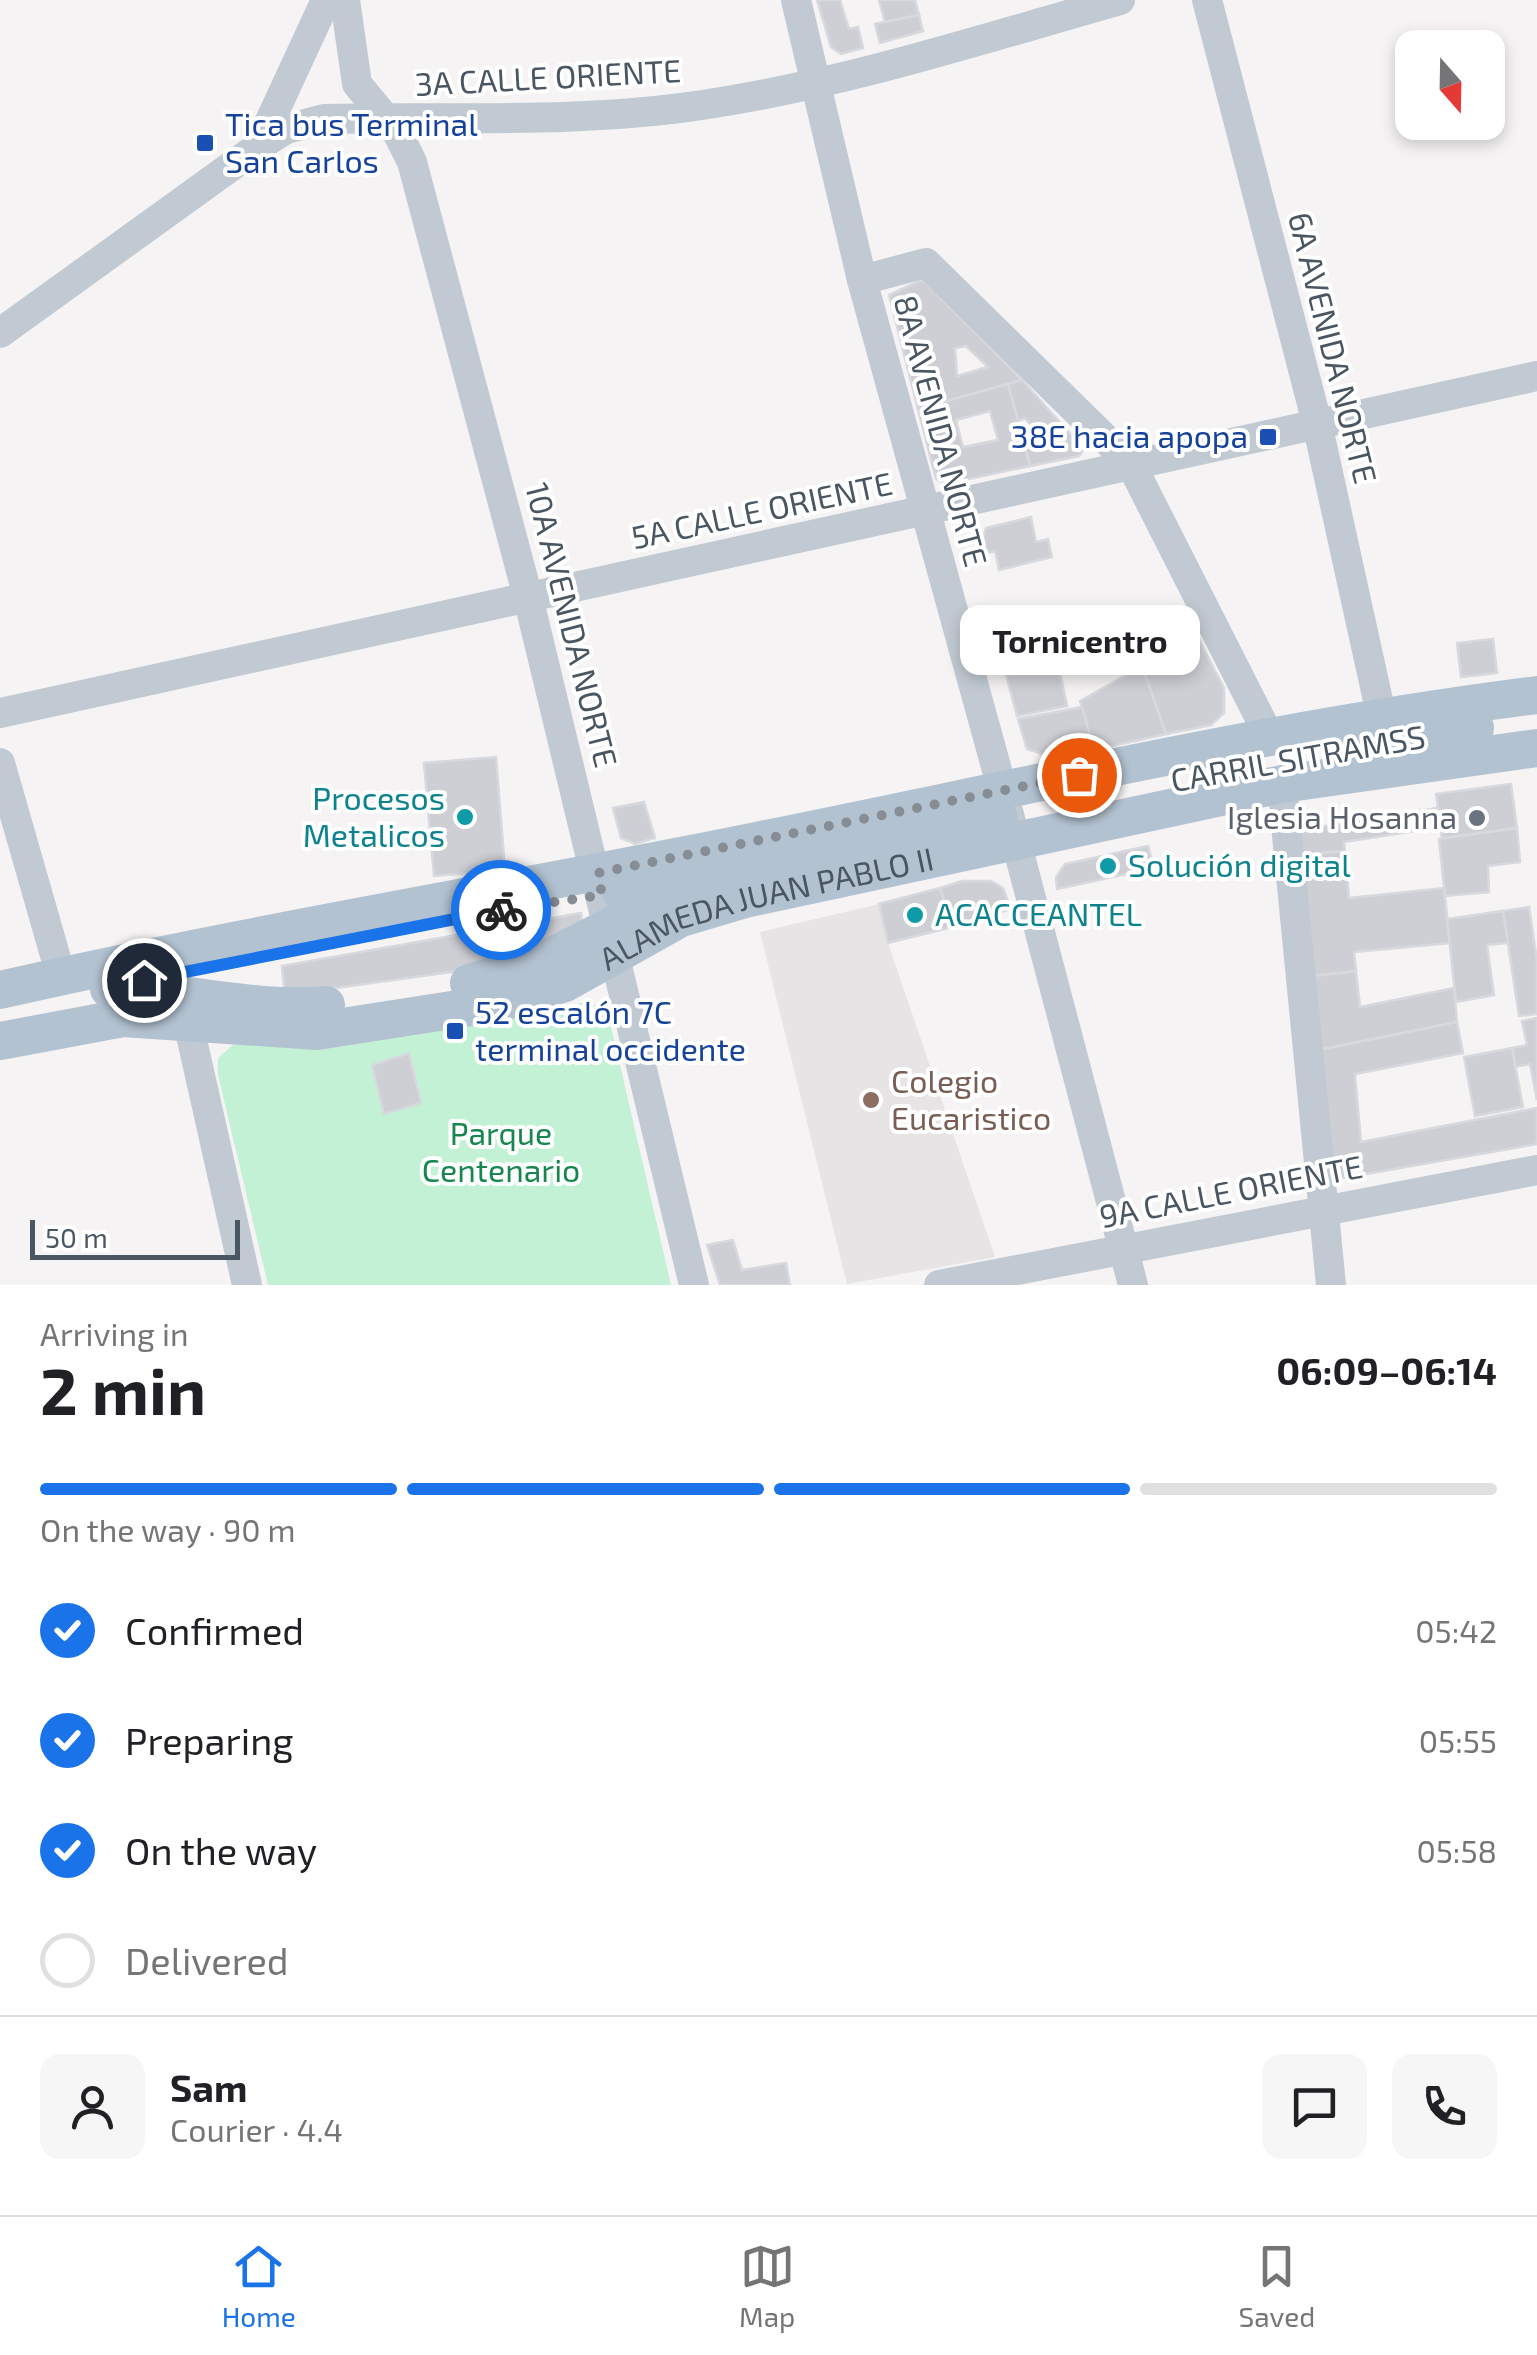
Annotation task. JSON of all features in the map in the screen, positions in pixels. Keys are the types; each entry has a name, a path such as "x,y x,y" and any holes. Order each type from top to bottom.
{"main road":[{"name":"ALAMEDA JUAN PABLO II","path":"607,912 666,925 1268,734 1380,714 1537,694"},
{"name":"CARRIL SITRAMSS","path":"0,1014 223,961 607,912 708,880 1279,757 1537,720"},
{"name":"ALAMEDA JUAN PABLO II","path":"0,990 226,939 607,912 1009,817 1537,748"},
{"name":"ALAMEDA JUAN PABLO II","path":"0,1041 123,1018 272,1031 349,1028 536,994 607,912"},
{"name":"CARRIL SITRAMSS","path":"110,988 162,990 300,1007 348,1003 494,979 541,962 607,912"}],"street":[{"path":"258,147 326,0"},
{"name":"10A AVENIDA NORTE","path":"345,0 357,84 412,162 528,596 694,1285"},
{"name":"8A AVENIDA NORTE","path":"796,0 862,280 1132,1285"},
{"name":"3A CALLE ORIENTE","path":"3,325 286,128 310,121 607,116 818,85 1120,0"},
{"name":"6A AVENIDA NORTE","path":"1208,0 1317,423 1380,714"},
{"path":"862,280 926,263 1132,464 1268,734"},
{"name":"5A CALLE ORIENTE","path":"0,713 1537,376"},
{"path":"0,763 61,976"},
{"path":"1282,784 1331,1285"},
{"path":"188,1022 246,1285"},
{"name":"9A CALLE ORIENTE","path":"939,1285 1537,1170"}],"shaded area":[{"name":"Colegio Eucaristico","path":"879,904 888,943 995,1257 847,1284 760,932"}],"green space":[{"name":"Parque Centenario","path":"581,1003 600,1006 610,1022 671,1285 268,1285 218,1075 218,1058 234,1044 316,1049"}],"building":[{"path":"817,0 840,0 849,29 858,27 863,48 841,54 831,47"},
{"path":"879,0 915,0 919,15 885,22"},
{"path":"919,15 923,31 880,43 875,24"},
{"path":"925,282 1022,380 918,409 889,295","holes":["966,346 988,367 957,376 955,348"]},
{"path":"1022,380 1084,449 1079,456 1030,466 1022,438 1039,434 1025,418 1018,421 1008,384"},
{"path":"1008,384 1030,466 946,484 936,479 918,409","holes":["990,411 998,440 963,447 956,420"]},
{"path":"1031,517 1036,542 1048,539 1052,557 999,570 995,551 978,555 986,528"},
{"path":"1051,628 1067,706 1017,716 998,644"},
{"path":"1194,630 1224,688 1224,713 1211,725 1166,734 1142,666"},
{"path":"1493,639 1497,673 1461,677 1457,643"},
{"path":"1142,666 1166,734 1094,750 1080,701"},
{"path":"1082,707 1094,750 1052,757 1027,749 1018,719"},
{"name":"Procesos Metalicos","path":"496,757 505,870 434,876 424,763"},
{"name":"Iglesia Hosanna","path":"1511,784 1517,828 1442,838 1436,794"},
{"path":"644,802 655,838 635,844 621,838 613,808"},
{"path":"1438,808 1441,827 1344,842 1345,851 1302,855 1300,830"},
{"path":"1517,828 1520,862 1488,866 1489,892 1445,896 1439,839"},
{"name":"Solución digital","path":"1148,846 1154,868 1057,889 1056,877 1065,864"},
{"path":"1345,851 1347,874 1304,879 1302,855"},
{"path":"1347,874 1349,898 1444,888 1450,943 1354,952 1356,971 1313,976 1304,879"},
{"path":"962,881 991,881 1003,888 1011,909 952,927 940,888"},
{"name":"ACACCEANTEL","path":"940,888 952,927 888,943 879,904"},
{"path":"1529,907 1537,961 1537,1014 1519,1016 1503,911"},
{"path":"1503,911 1508,943 1487,945 1494,995 1456,1002 1447,919"},
{"path":"581,913 583,932 487,967 285,995 282,966"},
{"path":"1356,971 1360,1007 1454,988 1457,1022 1319,1050 1313,976"},
{"path":"1537,1018 1537,1100 1530,1064 1515,1067 1512,1048 1527,1045 1522,1021"},
{"path":"1457,1022 1463,1053 1355,1074 1361,1142 1537,1108 1537,1144 1338,1179 1330,1172 1319,1050"},
{"path":"1512,1048 1523,1107 1475,1116 1464,1057"},
{"path":"409,1053 421,1103 384,1114 372,1065"},
{"path":"733,1240 742,1270 786,1263 790,1285 720,1285 707,1245"}],"way so far":[{"path":"501,910 602,895 598,873 1079,775"}],"place":[{"name":"Tica bus Terminal San Carlos","path":"205,143"},
{"name":"38E hacia apopa","path":"1268,437"},
{"name":"Tornicentro","path":"1079,775"},
{"name":"Procesos Metalicos","path":"465,817"},
{"name":"Iglesia Hosanna","path":"1477,818"},
{"name":"Solución digital","path":"1108,866"},
{"name":"ACACCEANTEL","path":"915,915"},
{"name":"52 escalón 7C terminal occidente","path":"455,1031"},
{"name":"Colegio Eucaristico","path":"871,1100"}],"route":[{"path":"144,980 213,963 501,910"}]}
